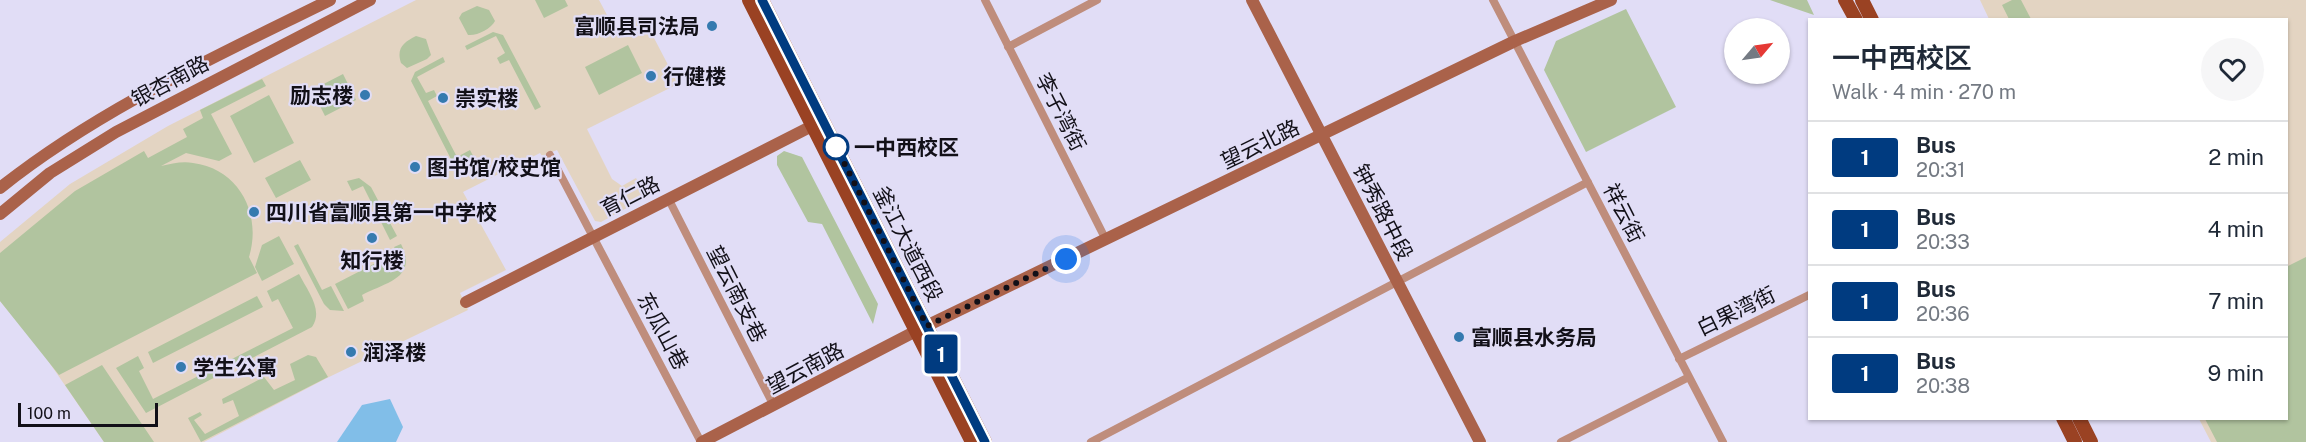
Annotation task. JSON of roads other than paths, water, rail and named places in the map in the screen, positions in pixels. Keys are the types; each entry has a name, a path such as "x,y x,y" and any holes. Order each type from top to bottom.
{"main road":[{"name":"釜江大道西段","path":"749,0 812,126 921,329 985,442"},
{"name":"釜江大道西段","path":"762,0 921,329 972,442"},
{"path":"1845,0 1855,18"},
{"path":"1862,0 1871,18"},
{"path":"2064,420 2075,442"},
{"path":"2080,420 2091,442"}],"street":[{"name":"银杏南路","path":"0,188 39,157 108,114 330,0"},
{"name":"银杏南路","path":"0,214 50,172 116,132 370,0"},
{"name":"李子湾街","path":"985,0 1106,240"},
{"path":"1008,47 1096,0"},
{"name":"钟秀路中段","path":"1252,0 1480,442"},
{"name":"祥云街","path":"1493,0 1723,442"},
{"name":"望云北路","path":"921,329 1515,41 1611,0"},
{"name":"育仁路","path":"466,302 812,126"},
{"name":"东瓜山巷","path":"550,154 703,442"},
{"path":"1091,442 1588,182"},
{"name":"望云南支巷","path":"668,198 774,406"},
{"name":"白果湾街","path":"1679,358 1808,295"},
{"name":"望云南路","path":"703,442 921,329"},
{"path":"1562,442 1689,377"}],"water":[{"path":"390,399 403,427 396,442 337,442 362,405"}],"place":[{"name":"富顺县司法局","path":"712,26"},
{"name":"行健楼","path":"651,76"},
{"name":"励志楼","path":"365,95"},
{"name":"崇实楼","path":"443,98"},
{"name":"一中西校区","path":"836,147"},
{"name":"图书馆/校史馆","path":"415,167"},
{"name":"四川省富顺县第一中学校","path":"254,212"},
{"name":"知行楼","path":"372,238"},
{"name":"富顺县水务局","path":"1459,337"},
{"name":"润泽楼","path":"351,352"},
{"name":"学生公寓","path":"181,367"}]}
